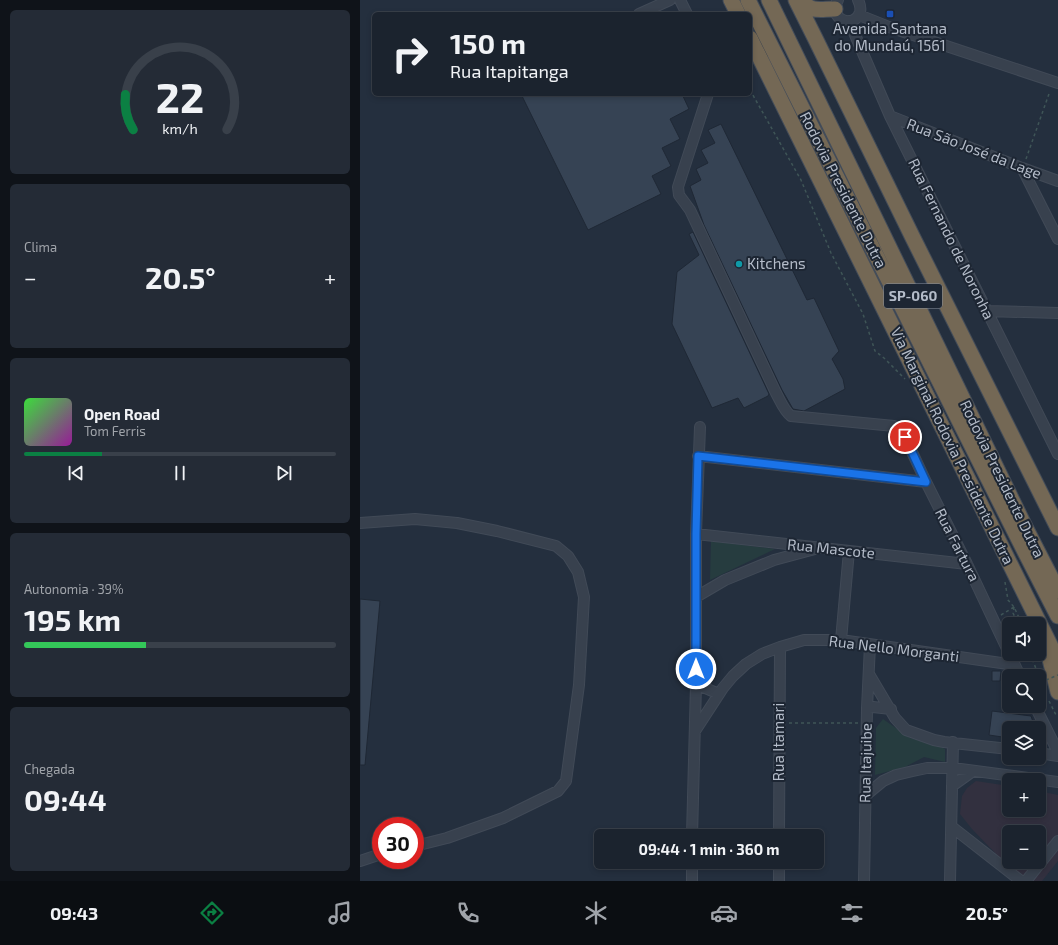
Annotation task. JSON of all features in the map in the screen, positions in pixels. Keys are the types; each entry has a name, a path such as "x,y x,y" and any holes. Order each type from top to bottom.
{"highway":[{"path":"731,0 737,12"},
{"name":"Rodovia Presidente Dutra","path":"748,0 1058,616"},
{"name":"Rodovia Presidente Dutra","path":"770,0 1026,529 1058,590"},
{"name":"Rodovia Presidente Dutra","path":"796,0 1058,528"},
{"path":"801,0 811,9 835,3"},
{"name":"Via Marginal Rodovia Presidente Dutra","path":"752,42 1037,617"},
{"path":"1010,432 1058,506"},
{"name":"Via Marginal Rodovia Presidente Dutra","path":"1046,636 1058,661"},
{"path":"1046,642 1058,692"}],"street":[{"path":"643,12 670,0"},
{"path":"680,0 686,12"},
{"path":"737,0 743,12"},
{"path":"835,3 835,12 839,18 849,21 855,19 859,15 861,8 858,0"},
{"path":"859,15 889,27 1056,82"},
{"name":"Rua Fernando de Noronha","path":"849,21 890,116 1058,454"},
{"path":"752,28 762,43 782,66"},
{"name":"Rua Fartura","path":"707,96 678,187 680,195 690,210 776,393 785,409 791,416 894,426 905,437 1002,638"},
{"name":"Rua São José da Lage","path":"890,116 1058,181"},
{"path":"1022,168 1058,239"},
{"path":"987,311 1058,313"},
{"path":"692,829 696,684 696,534 700,427"},
{"path":"698,456 926,482"},
{"path":"360,523 415,519 457,523 497,531 556,546 568,556 578,572 584,596 578,685 566,781 558,791 503,818 447,838 424,844"},
{"name":"Rua Mascote","path":"696,534 967,564"},
{"path":"696,597 725,580 774,560 821,547"},
{"path":"841,640 849,551"},
{"name":"Rua Nello Morganti","path":"695,732 718,694 746,664 762,654 804,640 841,640 1015,665"},
{"name":"Rua Itajuibe","path":"864,881 867,708 870,645"},
{"name":"Rua Itamari","path":"779,829 780,647"},
{"name":"Rua Fartura","path":"1013,661 1017,669"},
{"path":"869,674 896,718 906,730 944,742 1002,748"},
{"path":"696,684 718,694"},
{"path":"867,708 873,707 891,710"},
{"path":"1038,713 1058,752"},
{"path":"950,881 953,742"},
{"path":"1046,754 1058,756"},
{"path":"866,795 883,781 896,775 927,768 953,768 1058,782"},
{"path":"952,786 973,771"},
{"path":"952,827 1021,881"},
{"path":"1026,881 1058,841"},
{"path":"360,861 372,857"},
{"path":"692,869 692,881"},
{"path":"779,869 779,881"}],"path":[{"path":"1022,168 1056,82"},
{"path":"752,94 801,180 831,253 863,314 874,351 884,358 905,380"},
{"path":"1004,578 1008,600 1014,607 1019,617"},
{"path":"994,620 1014,607"},
{"path":"1014,607 1013,613 1015,617"},
{"path":"1046,680 1058,674"},
{"path":"780,722 867,724"}],"shaded area":[{"path":"976,781 1002,785 1002,817 1046,817 1046,792 1058,795 1058,861 1042,881 1028,881 1014,869 1046,869 1046,825 1002,825 1002,859 972,829 960,814 962,796 967,788"}],"green space":[{"path":"711,541 775,549 710,580"},
{"path":"883,719 910,738 945,749 945,762 924,757 905,767 875,775 876,728"}],"building":[{"path":"522,96 683,96 689,109 670,119 680,139 662,148 671,166 652,176 661,194 588,230"},
{"name":"Kitchens","path":"721,124 807,300 814,298 839,351 832,359 843,379 845,389 804,411 793,409 782,390 704,225 690,186 701,180 696,169 708,163 701,150 715,143 708,130"},
{"path":"693,232 769,394 768,396 744,408 738,398 712,408 672,324 677,272 699,255 689,234"},
{"path":"360,599 380,601 365,765 360,765"},
{"path":"992,671 1001,671 1000,681 992,681"},
{"path":"992,711 1031,716 1033,721 1002,721 1002,737 989,735"}],"place":[{"name":"Avenida Santana do Mundaú, 1561","path":"890,14"},
{"name":"Kitchens","path":"739,264"}],"route":[{"path":"696,669 696,534 698,456 926,482 905,437"}]}
